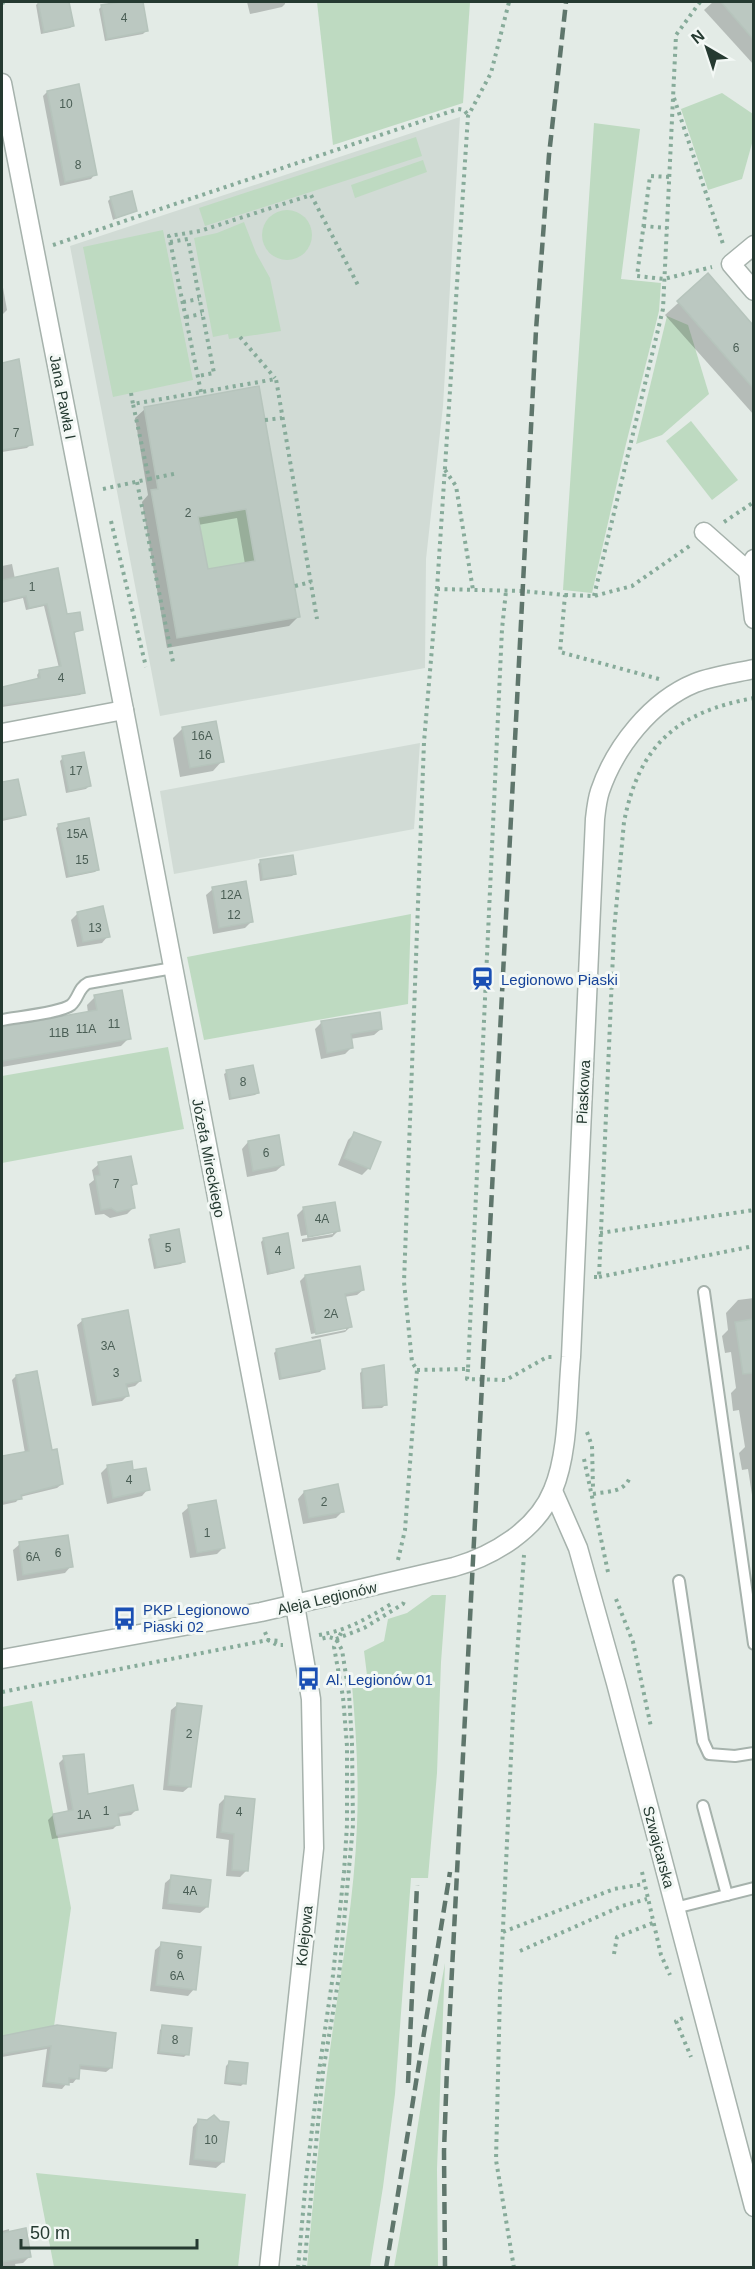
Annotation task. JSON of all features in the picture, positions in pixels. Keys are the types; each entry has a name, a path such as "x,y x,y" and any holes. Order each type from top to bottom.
{"street":[{"name":"Jana Pawła I","path":"2,83 124,710"},
{"path":"753,245 731,264 753,291"},
{"path":"705,533 751,565 753,619"},
{"name":"Piaskowa","path":"474,1562 512,1539 540,1512 553,1491 563,1446 575,1275 594,831 599,792 626,742 645,719 669,698 696,683 753,669"},
{"path":"2,734 124,710"},
{"name":"Józefa Mireckiego","path":"124,710 295,1605"},
{"name":"Szwajcarska","path":"553,1491 578,1548 753,2207"},
{"name":"Aleja Legionów","path":"2,1659 295,1605 474,1562"},
{"name":"Kolejowa","path":"269,2268 314,1848 312,1718 295,1605"}],"lane":[{"path":"2,1020 63,1009 76,1000 79,990 88,983 173,968"},
{"path":"704,1292 753,1644"},
{"path":"679,1581 703,1741 709,1754 735,1756 753,1753"},
{"path":"703,1806 727,1895"},
{"path":"675,1908 753,1888"}],"path":[{"path":"4,2 4,7"},
{"path":"317,1636 342,1631 394,1603 399,1549 405,1530 417,1370 412,1362 404,1282 424,742 446,470 468,116 491,73 509,2"},
{"path":"594,596 663,309 676,35 700,2"},
{"path":"673,95 726,255"},
{"path":"52,245 459,109 464,110 468,116"},
{"path":"669,177 650,176 637,276 664,279 710,269 718,262"},
{"path":"201,392 169,236 200,231 311,195 359,287"},
{"path":"644,226 667,228"},
{"path":"170,242 188,239 214,373 198,376"},
{"path":"183,302 199,299"},
{"path":"186,317 202,314"},
{"path":"240,337 276,379 317,619"},
{"path":"133,404 276,379"},
{"path":"131,393 149,479"},
{"path":"265,420 282,418"},
{"path":"446,470 456,486 473,591"},
{"path":"103,489 178,473"},
{"path":"137,482 174,662"},
{"path":"437,589 594,596 632,586 705,533 753,502"},
{"path":"295,586 311,582"},
{"path":"506,591 500,665 467,1379 506,1380 547,1357 554,1357 554,1367"},
{"path":"565,595 560,652 665,681"},
{"path":"599,1277 615,931 627,804 640,771 662,738 705,712 721,705 753,698"},
{"path":"591,1235 753,1210"},
{"path":"575,1275 599,1277 753,1246"},
{"path":"417,1370 468,1369"},
{"path":"585,1427 592,1446 593,1494 622,1490 628,1484 630,1477"},
{"path":"514,2268 496,2160 503,1932 521,1581 527,1527"},
{"path":"336,1639 364,1628 403,1604 405,1598 396,1582"},
{"path":"297,2268 318,2081 333,1975 347,1826 347,1746 342,1690 334,1647 342,1631"},
{"path":"2,1692 268,1640 285,1641 289,1651"},
{"path":"503,1932 614,1889 644,1884"},
{"path":"520,1951 622,1906 647,1899"},
{"path":"614,1954 617,1937 653,1923"}],"shaded area":[{"path":"460,117 443,406 426,559 425,668 160,716 70,246"},
{"path":"420,743 414,829 174,874 160,791"}],"green space":[{"path":"317,2 470,2 463,103 333,145"},
{"path":"722,93 753,114 753,140 742,179 708,190 681,109"},
{"path":"594,123 640,129 621,279 661,283 659,311 592,593 563,590"},
{"path":"416,137 422,156 205,226 199,208"},
{"path":"423,160 427,172 355,198 351,185"},
{"path":"282,210 292,210 305,217 312,230 312,240 305,253 292,260 282,260 273,256 266,249 262,240 262,230 266,221 273,214"},
{"path":"244,222 256,253 270,278 281,331 229,339 228,334 213,337 194,238 217,233"},
{"path":"163,230 193,380 113,397 83,247"},
{"path":"667,316 688,325 709,394 662,435 636,444"},
{"path":"691,421 738,480 712,500 666,441"},
{"path":"246,509 255,561 208,569 198,517"},
{"path":"411,914 408,1004 204,1040 187,957"},
{"path":"168,1047 184,1129 2,1163 2,1076"},
{"path":"432,1595 446,1595 437,1773 428,1878 411,1878 395,2094 370,2267 307,2267 324,2097 349,1919 355,1856 358,1808 352,1685 368,1683 364,1651 384,1641 388,1619 407,1613"},
{"path":"32,1701 71,1908 54,2026 2,2036 2,1707"},
{"path":"445,1963 437,2169 438,2267 394,2267 432,2039"},
{"path":"36,2173 246,2194 238,2267 54,2267"}],"building":[{"path":"38,2 69,2 74,26 44,32"},
{"path":"143,2 148,31 107,39 101,5"},
{"path":"721,2 753,2 753,39"},
{"path":"79,84 97,175 65,182 47,91"},
{"path":"132,191 137,211 116,218 110,197"},
{"path":"708,273 753,325 753,388 677,301"},
{"path":"19,359 33,445 2,450 2,363"},
{"path":"259,386 300,617 177,638 151,490 158,489 144,407","holes":["246,509 255,561 208,569 198,517"]},
{"path":"58,568 67,614 80,612 83,630 74,632 85,693 2,705 2,687 40,678 39,670 61,666 47,604 29,608 26,596 2,601 2,580"},
{"path":"216,721 224,762 190,768 182,727"},
{"path":"84,752 91,786 69,791 62,756"},
{"path":"18,779 26,815 2,819 2,782"},
{"path":"89,818 99,870 69,876 58,824"},
{"path":"293,855 296,874 263,879 260,860"},
{"path":"246,881 253,922 219,928 212,887"},
{"path":"103,906 110,937 83,942 77,912"},
{"path":"122,990 131,1039 2,1061 2,1027 97,1010 94,995"},
{"path":"380,1012 382,1029 351,1034 353,1048 327,1053 321,1021"},
{"path":"253,1065 259,1093 231,1098 226,1070"},
{"path":"354,1132 381,1142 370,1169 344,1158"},
{"path":"279,1135 284,1165 253,1171 248,1141"},
{"path":"131,1156 137,1184 131,1185 135,1208 117,1212 111,1208 101,1210 95,1176 100,1175 98,1162"},
{"path":"335,1202 340,1231 308,1237 303,1207"},
{"path":"179,1229 185,1262 157,1267 150,1235"},
{"path":"288,1233 294,1268 270,1273 263,1238"},
{"path":"360,1266 364,1290 345,1294 352,1327 316,1334 305,1275"},
{"path":"128,1310 141,1381 126,1384 129,1396 97,1402 82,1319"},
{"path":"753,1319 753,1373 743,1374 735,1322"},
{"path":"320,1340 325,1369 281,1378 276,1349"},
{"path":"384,1365 387,1405 365,1407 362,1369"},
{"path":"37,1371 52,1450 57,1449 63,1484 21,1495 22,1499 2,1502 2,1456 29,1451 16,1375"},
{"path":"132,1461 133,1470 146,1468 150,1490 113,1498 107,1465"},
{"path":"338,1484 344,1512 309,1518 304,1491"},
{"path":"216,1500 225,1548 197,1553 188,1505"},
{"path":"68,1535 73,1567 23,1575 19,1542"},
{"path":"177,1703 202,1706 191,1787 168,1785"},
{"path":"84,1754 88,1794 133,1785 138,1810 118,1814 120,1825 57,1835 53,1814 73,1810 63,1756"},
{"path":"225,1796 255,1799 248,1871 232,1870 234,1834 221,1832"},
{"path":"171,1875 211,1880 208,1907 168,1903"},
{"path":"161,1942 201,1947 196,1990 156,1985"},
{"path":"57,2025 116,2033 112,2068 80,2065 79,2079 69,2078 69,2085 46,2082 51,2046 2,2054 2,2036"},
{"path":"162,2025 192,2028 189,2055 159,2052"},
{"path":"229,2061 248,2063 246,2084 226,2082"},
{"path":"214,2115 220,2121 229,2122 224,2162 194,2159 198,2119 207,2120"},
{"path":"26,2228 31,2257 2,2262 2,2233"}],"railway":[{"path":"445,2268 444,2151 447,2068 536,330 549,155 566,2"},
{"path":"386,2268 450,1872"},
{"path":"408,2083 417,1885"}],"place":[{"name":"Legionowo Piaski","path":"483,979"},
{"name":"PKP Legionowo Piaski 02","path":"125,1618"},
{"name":"Al. Legionów 01","path":"308,1679"}]}
